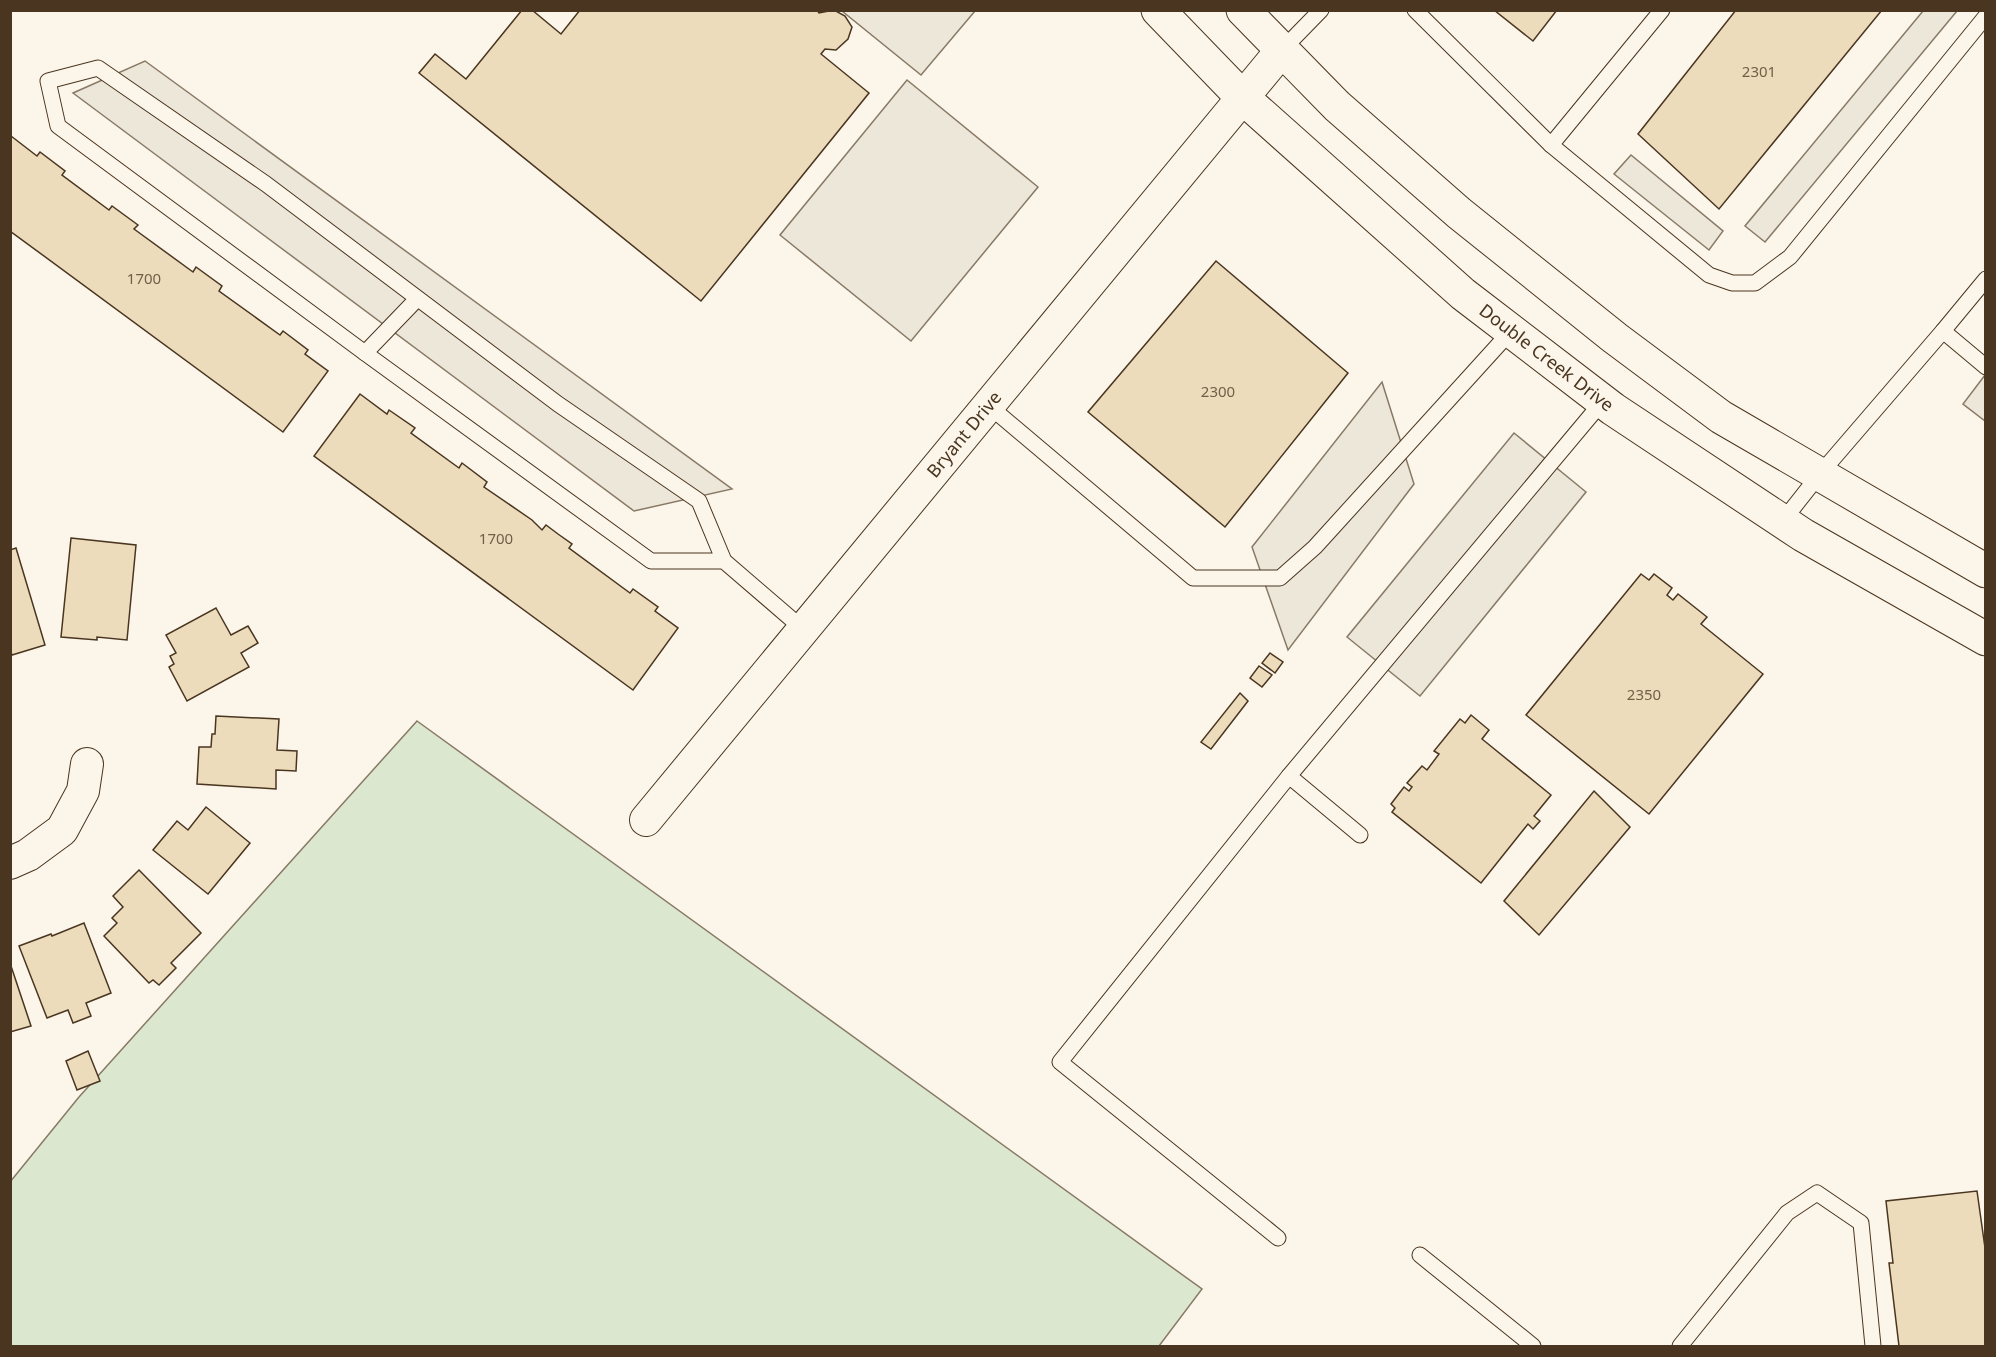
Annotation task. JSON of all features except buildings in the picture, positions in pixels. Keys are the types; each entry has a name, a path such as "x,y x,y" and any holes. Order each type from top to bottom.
{"street":[{"name":"Double Creek Drive","path":"1158,10 1242,97 1462,294 1603,401 1782,522 1986,639"},
{"path":"1243,10 1337,106 1460,213 1615,338 1721,417 1986,571"},
{"name":"Bryant Drive","path":"646,820 1282,50"},
{"path":"10,863 28,855 62,830 83,791 87,764"}],"lane":[{"path":"1282,50 1321,10"},
{"path":"1415,10 1551,145 1709,275 1732,283 1755,283 1790,257 1986,16"},
{"path":"1551,145 1662,10"},
{"path":"724,561 651,561 58,126 48,81 98,68 266,184 558,404 699,501 724,561 803,629"},
{"path":"1782,522 1819,475 1986,279"},
{"path":"365,353 417,299"},
{"path":"988,405 1193,578 1280,578 1315,547 1511,331"},
{"path":"1942,331 1986,367"},
{"path":"1278,1238 1060,1062 1289,776 1603,401"},
{"path":"1289,776 1360,835"},
{"path":"1680,1347 1787,1213 1817,1193 1861,1223 1873,1347"},
{"path":"1420,1255 1533,1347"}],"green space":[{"path":"417,721 1202,1289 1159,1346 11,1346 10,1182 79,1097"}],"shaded area":[{"path":"842,11 975,11 921,75"},
{"path":"1923,11 1957,11 1765,242 1745,226"},
{"path":"145,61 732,489 634,511 73,93"},
{"path":"907,80 1038,187 911,341 780,235"},
{"path":"1631,155 1723,231 1709,250 1614,174"},
{"path":"1985,375 1985,421 1963,404"},
{"path":"1382,382 1414,484 1288,650 1252,547"},
{"path":"1514,433 1586,492 1420,696 1347,637"}]}
